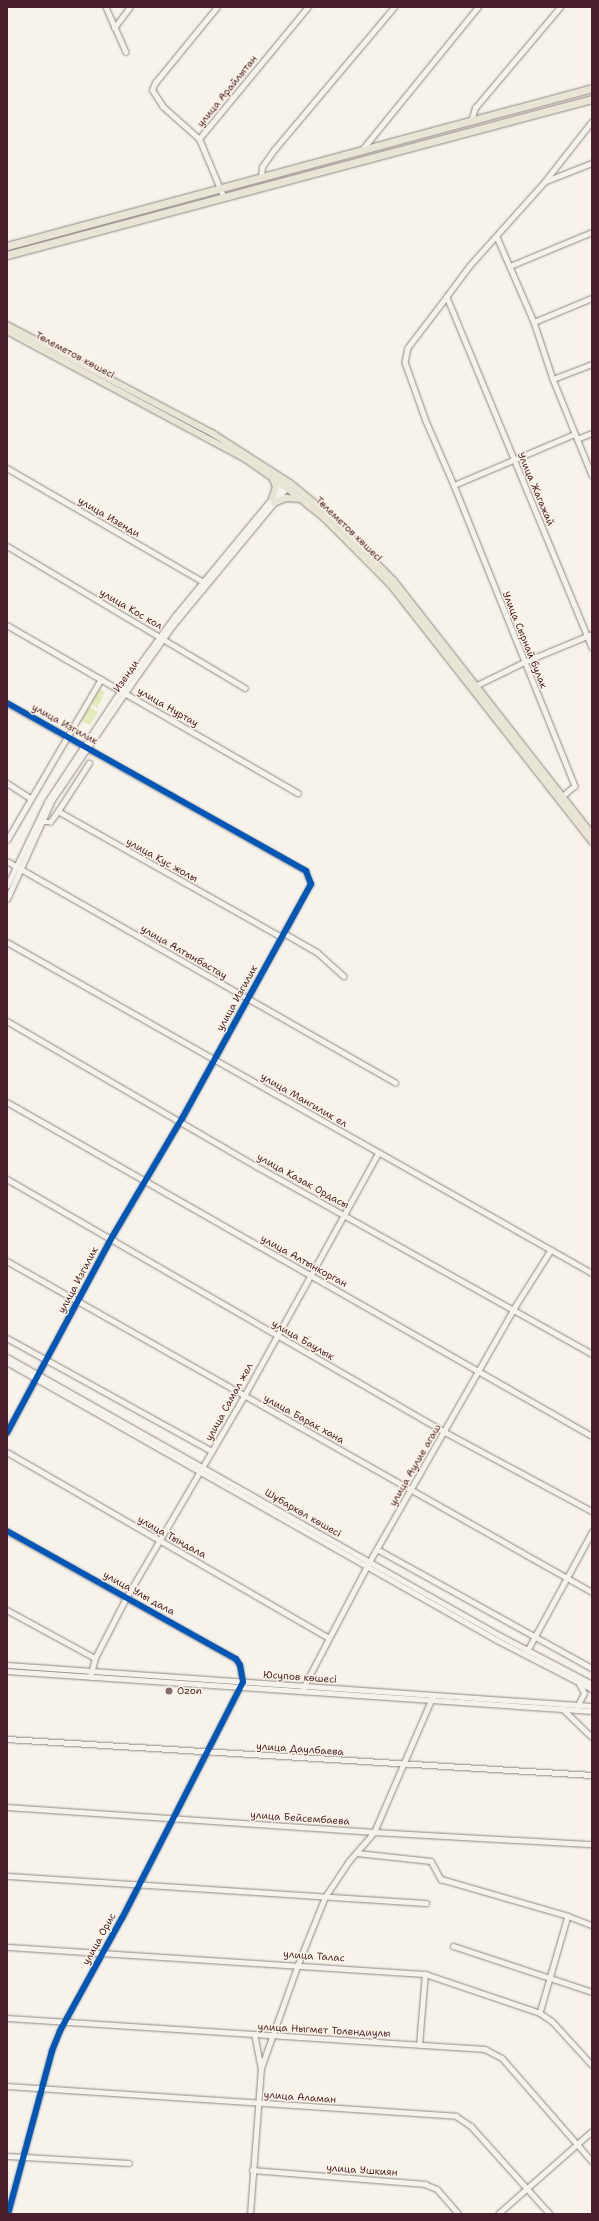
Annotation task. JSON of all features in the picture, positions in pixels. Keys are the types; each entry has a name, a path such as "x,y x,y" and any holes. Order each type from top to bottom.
{"highway":[{"path":"7,246 592,88"},
{"path":"7,255 223,196 592,99"}],"main road":[{"name":"Төлеметов көшесі","path":"7,325 212,433 328,514 379,564 592,842"},
{"name":"Төлеметов көшесі","path":"7,331 209,438 287,484 375,567 563,796 592,834"},
{"path":"266,473 275,482 273,501 291,497 304,500"}],"street":[{"path":"106,7 114,28 126,52"},
{"path":"114,28 130,7"},
{"path":"199,139 163,106 152,90 155,83 217,7"},
{"name":"улица Арайлытан","path":"223,196 199,139 308,7"},
{"path":"261,177 262,167 274,150 394,7"},
{"path":"361,151 478,7"},
{"path":"471,121 475,108 560,7"},
{"name":"Улица Сырнай булак","path":"563,796 575,786 454,485 426,421 405,362 408,348 470,266 545,182 592,122"},
{"path":"545,182 592,163"},
{"path":"510,266 592,232"},
{"path":"497,237 534,322 553,380 592,475"},
{"name":"Улица Жагажай","path":"447,297 513,461 590,635 592,647"},
{"path":"534,322 592,298"},
{"path":"553,380 592,364"},
{"path":"454,485 576,437 592,433"},
{"name":"улица Изенди","path":"7,468 205,583"},
{"name":"Изенди","path":"7,899 18,868 39,822 86,747 123,692 161,637 287,484"},
{"name":"улица Кос кол","path":"7,546 245,688"},
{"name":"улица Нуртау","path":"7,625 298,793"},
{"path":"474,687 524,662 590,635"},
{"path":"7,840 100,679"},
{"name":"улица Изгилик","path":"7,703 306,872 311,884 249,1000 214,1059 146,1182 111,1239 7,1433"},
{"path":"39,822 50,822 89,763"},
{"path":"7,783 30,798"},
{"name":"улица Кус жолы","path":"58,811 316,952 344,976"},
{"name":"улица Алтынбастау","path":"7,861 249,1000 310,1032 395,1082"},
{"name":"Изенди","path":"7,886 18,868"},
{"name":"улица Мангилик ел","path":"7,942 592,1273"},
{"name":"улица Казак Ордасы","path":"7,1021 345,1215 514,1308 592,1354"},
{"name":"улица Алтынкорган","path":"7,1102 592,1436"},
{"name":"улица Самал жел","path":"90,1677 95,1658 126,1598 244,1396 276,1335 345,1215 378,1153"},
{"name":"улица Баулык","path":"7,1179 445,1432 592,1511"},
{"name":"улица Аулие агаш","path":"303,1689 328,1637 367,1566 480,1371 514,1308 550,1250"},
{"name":"улица Барак хана","path":"7,1260 244,1396 592,1592"},
{"path":"7,1338 212,1452"},
{"name":"Шұбаркөл көшесі","path":"7,1357 200,1472 367,1566"},
{"name":"Шұбаркөл көшесі","path":"7,1362 37,1376 203,1467 528,1650 592,1684"},
{"name":"улица Тындала","path":"7,1452 159,1541 328,1637"},
{"name":"улица Улы дала","path":"7,1531 236,1659 240,1665 243,1684"},
{"path":"525,1655 592,1532"},
{"path":"377,1549 536,1635 592,1668"},
{"path":"367,1566 525,1655 592,1689"},
{"path":"7,1610 95,1658"},
{"name":"Юсупов көшесі","path":"7,1665 592,1711"},
{"name":"Юсупов көшесі","path":"7,1670 90,1677 243,1684"},
{"path":"574,1680 584,1693 578,1705"},
{"name":"улица Орис","path":"8,2214 52,2051 64,2022 103,1954 243,1684"},
{"path":"250,2214 257,2103 261,2068 274,2036 298,1964 325,1897 357,1852 374,1832 405,1765 432,1699"},
{"name":"Юсупов көшесі","path":"432,1699 592,1706"},
{"path":"564,1710 592,1737"},
{"name":"улица Даулбаева","path":"7,1739 405,1765 592,1775"},
{"name":"улица Бейсембаева","path":"7,1807 374,1832 592,1844"},
{"path":"357,1852 431,1861 441,1879 568,1916 592,1925"},
{"path":"7,1876 426,1903"},
{"path":"540,2013 568,1916"},
{"path":"453,1946 592,1992"},
{"name":"улица Талас","path":"7,1947 103,1954 298,1964 425,1974 540,2013 552,2021 592,2065"},
{"path":"419,2045 425,1974"},
{"name":"улица Ныгмет Толендиулы","path":"7,2018 255,2036 485,2049 494,2052 592,2161"},
{"path":"255,2036 261,2068"},
{"name":"улица Аламан","path":"7,2086 456,2116 472,2126 550,2214"},
{"path":"498,2214 592,2131"},
{"path":"7,2156 129,2163"},
{"name":"улица Ушкиян","path":"252,2170 425,2184 437,2190 459,2214"}],"green space":[{"path":"99,688 105,692 97,708 90,703"},
{"path":"88,706 98,712 90,725 80,720"}],"cycle path":[{"path":"7,703 306,871 311,884 181,1120 111,1239 7,1433"},
{"path":"7,1531 236,1659 240,1665 243,1682 122,1918 60,2031 52,2051 8,2214"}],"place":[{"name":"Ozon","path":"169,1691"}]}
